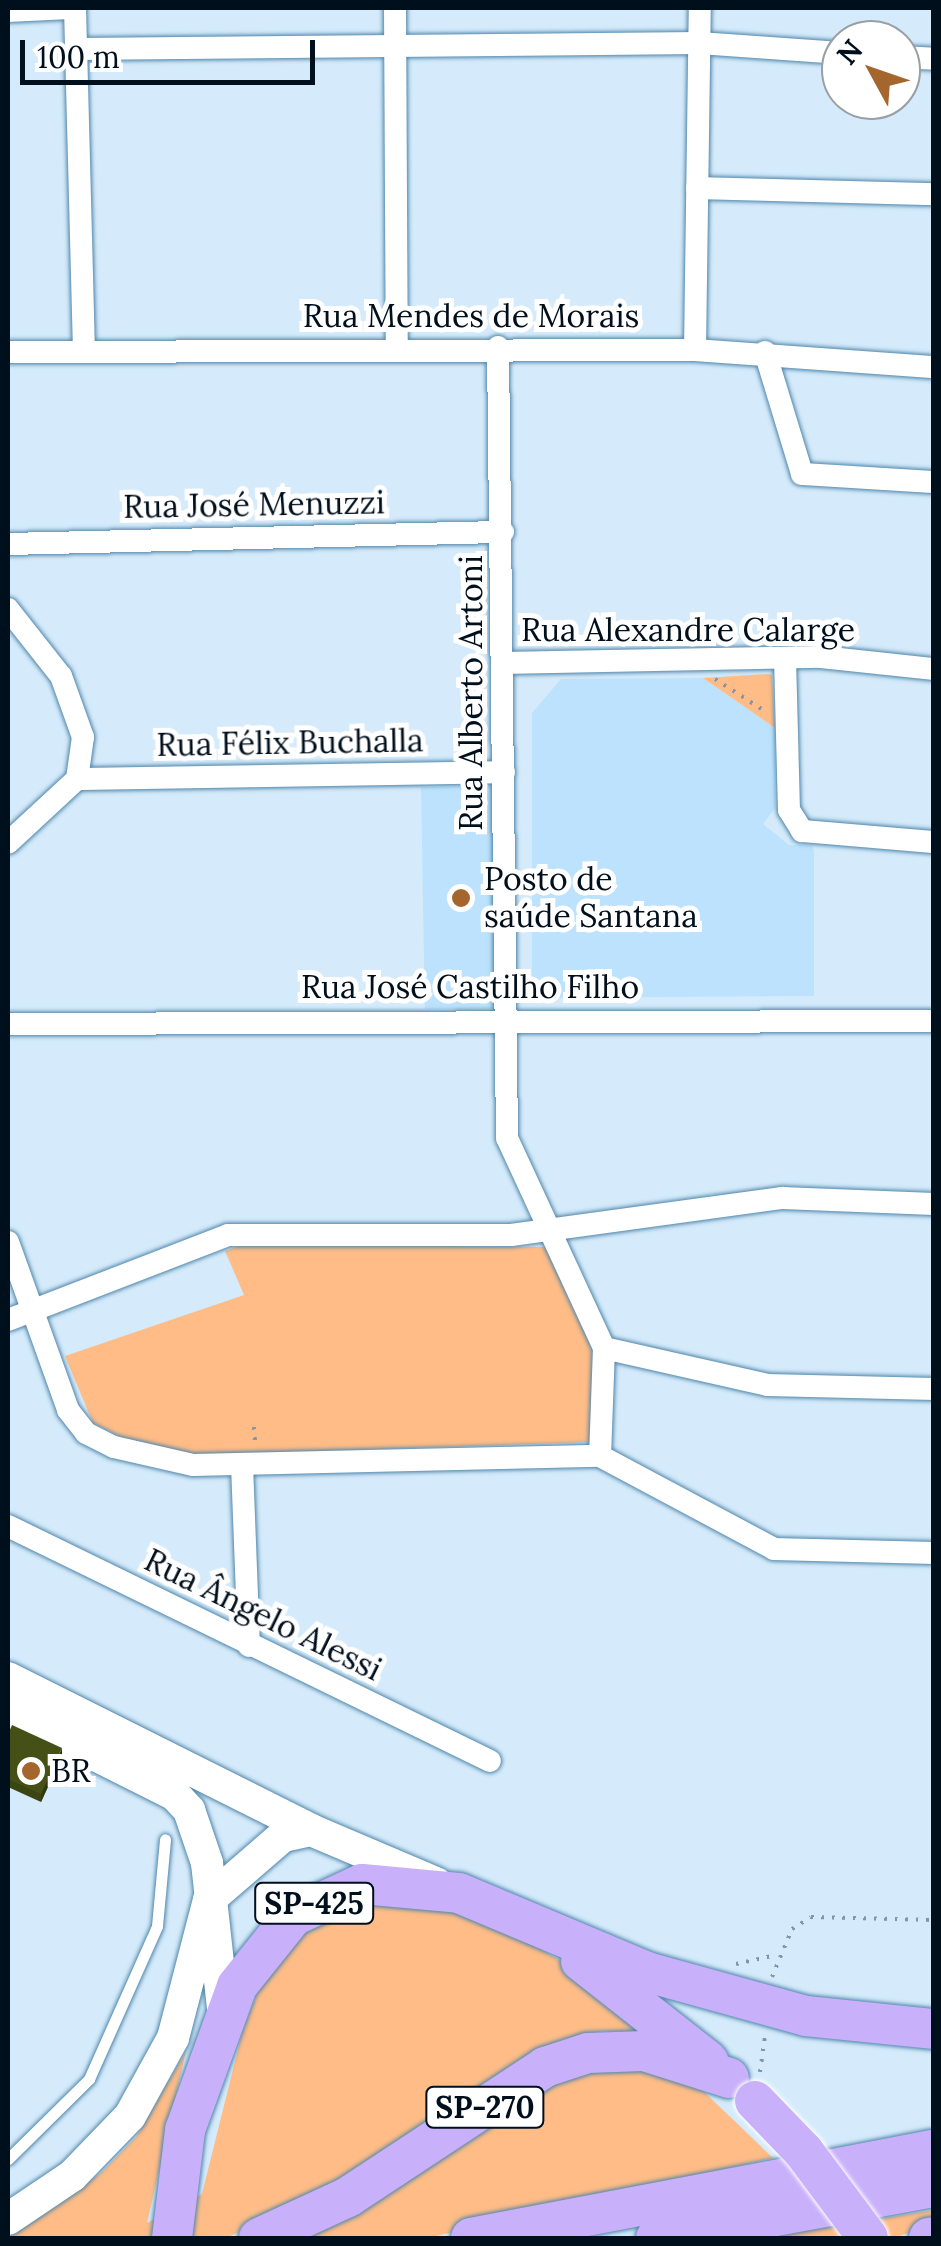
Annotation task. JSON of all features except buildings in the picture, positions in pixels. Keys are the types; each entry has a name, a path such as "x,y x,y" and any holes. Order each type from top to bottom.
{"highway":[{"name":"SP-425","path":"172,2238 172,2197 186,2130 224,2017 271,1936 327,1895 362,1884 402,1883 459,1893 524,1922 612,1982 742,2090 804,2152 868,2238"},
{"path":"524,1922 648,1972 770,2006 934,2029"},
{"name":"SP-270","path":"260,2238 348,2196 546,2067 588,2053 644,2051 742,2090"},
{"path":"471,2238 934,2150"},
{"path":"656,2238 934,2188"}],"street":[{"path":"8,10 72,8 77,49 84,350"},
{"path":"395,8 397,347"},
{"path":"696,350 700,8"},
{"path":"77,49 700,43 821,52"},
{"path":"698,188 934,194"},
{"name":"Rua Mendes de Morais","path":"8,352 397,347 696,350 934,367"},
{"name":"Rua Alberto Artoni","path":"498,347 507,1138 604,1348 600,1456"},
{"path":"765,352 802,474 934,482"},
{"name":"Rua José Menuzzi","path":"8,544 503,532"},
{"path":"8,609 77,707 84,737 78,780 8,843"},
{"path":"785,658 789,810 802,831 934,842"},
{"name":"Rua Alexandre Calarge","path":"502,664 785,658 934,669"},
{"name":"Rua Félix Buchalla","path":"78,780 504,772"},
{"name":"Rua José Castilho Filho","path":"8,1024 504,1018 934,1020"},
{"path":"8,1320 228,1235 550,1231 782,1198 934,1204"},
{"path":"8,1242 68,1410 86,1433 150,1458 242,1465 600,1456 774,1549 934,1553"},
{"path":"604,1348 768,1385 934,1389"},
{"path":"242,1465 249,1646"},
{"name":"Rua Ângelo Alessi","path":"8,1526 490,1761"},
{"path":"8,1678 311,1830 459,1893"},
{"path":"8,1712 175,1795 198,1831 224,2017"},
{"path":"8,2219 102,2148 148,2088 173,2038 209,1900 283,1836 311,1830"}],"lane":[{"path":"8,2158 89,2080 157,1926 165,1839"}],"path":[{"path":"684,660 786,726"},
{"path":"742,2090 770,2006 776,1955 792,1929 811,1917 934,1920"}],"shaded area":[{"path":"769,674 775,728 703,678"},
{"path":"703,678 775,728 775,808 763,824 789,845 812,845 814,996 532,998 532,713 561,679"},
{"name":"Posto de saúde Santana","path":"498,786 502,1008 425,1009 421,787"},
{"path":"245,1244 546,1247 560,1259 593,1353 590,1442 201,1455 137,1445 93,1423 65,1356 244,1295 225,1251"},
{"path":"428,1898 511,1932 588,1977 659,2033 602,2031 547,2046 304,2202 226,2238 8,2238 101,2173 136,2137 186,2051 147,2223 202,2194 242,2033 263,1978 292,1939 355,1902"},
{"path":"626,2063 696,2084 773,2158 428,2238 295,2238 544,2083"},
{"path":"933,2210 933,2226 892,2238 764,2238"}],"place":[{"name":"Posto de saúde Santana","path":"461,898"},
{"name":"BR","path":"31,1771"}]}
